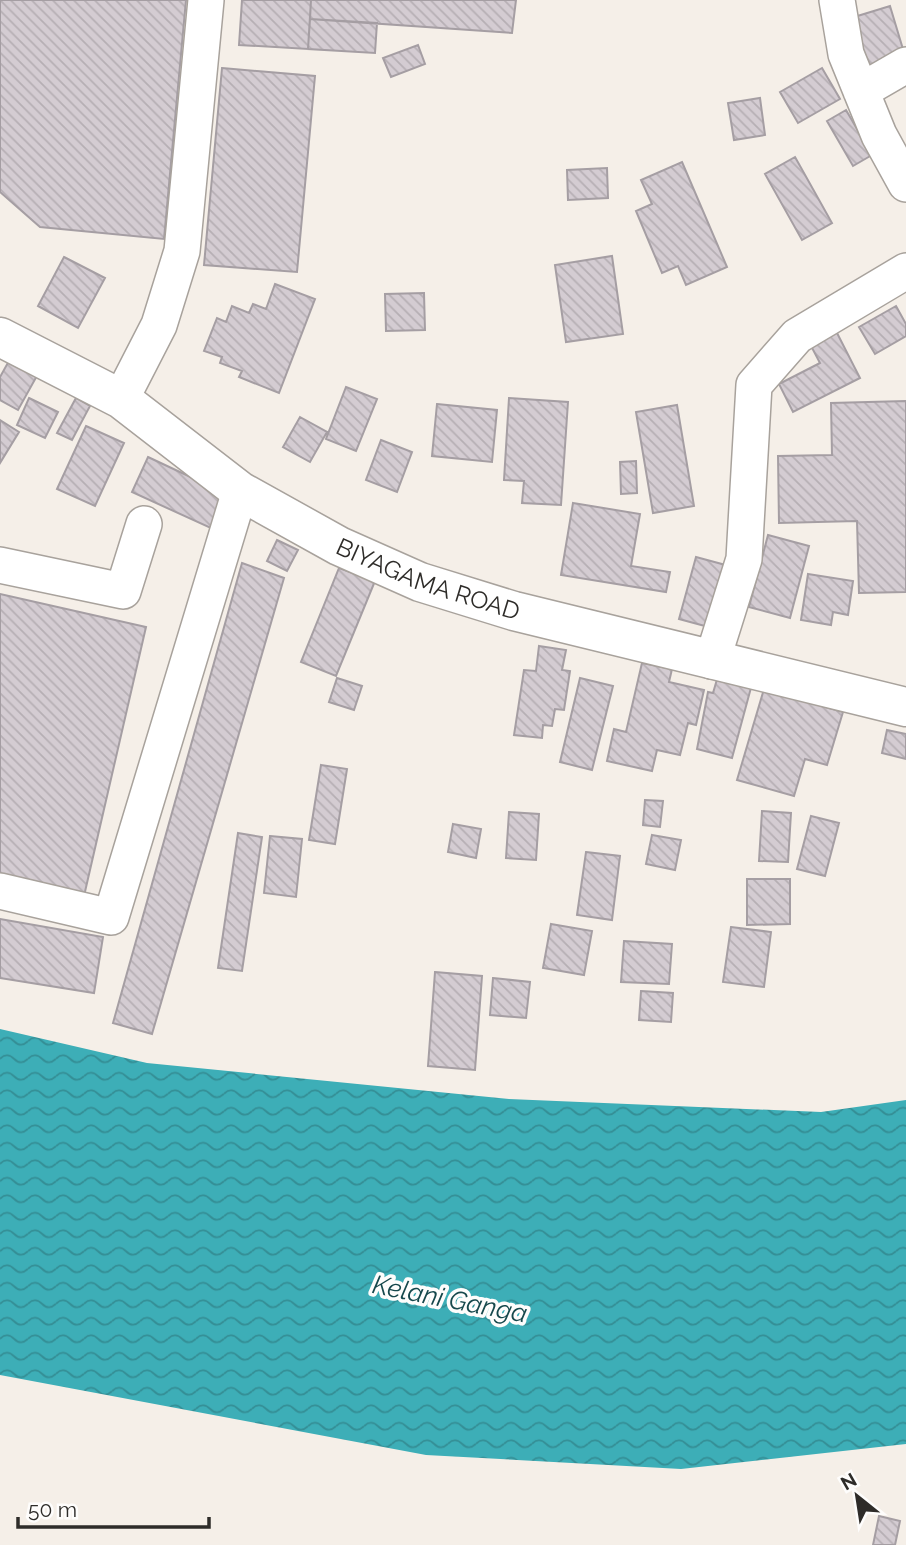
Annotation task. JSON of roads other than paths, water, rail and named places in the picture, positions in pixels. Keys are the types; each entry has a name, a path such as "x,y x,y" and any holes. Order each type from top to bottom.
{"main road":[{"name":"BIYAGAMA ROAD","path":"0,337 121,399 240,491 339,546 420,582 514,611 906,707"}],"street":[{"path":"121,399 159,325 182,251 206,0"},
{"path":"837,0 846,54 879,135 906,184"},
{"path":"861,91 906,65"},
{"path":"712,661 744,559 754,385 797,335 906,271"},
{"path":"0,891 111,917 240,491"},
{"path":"0,565 123,591 144,524"}],"water":[{"name":"Kelani Ganga","path":"0,1029 147,1063 509,1099 821,1112 906,1100 906,1444 681,1469 426,1455 0,1375"}]}
